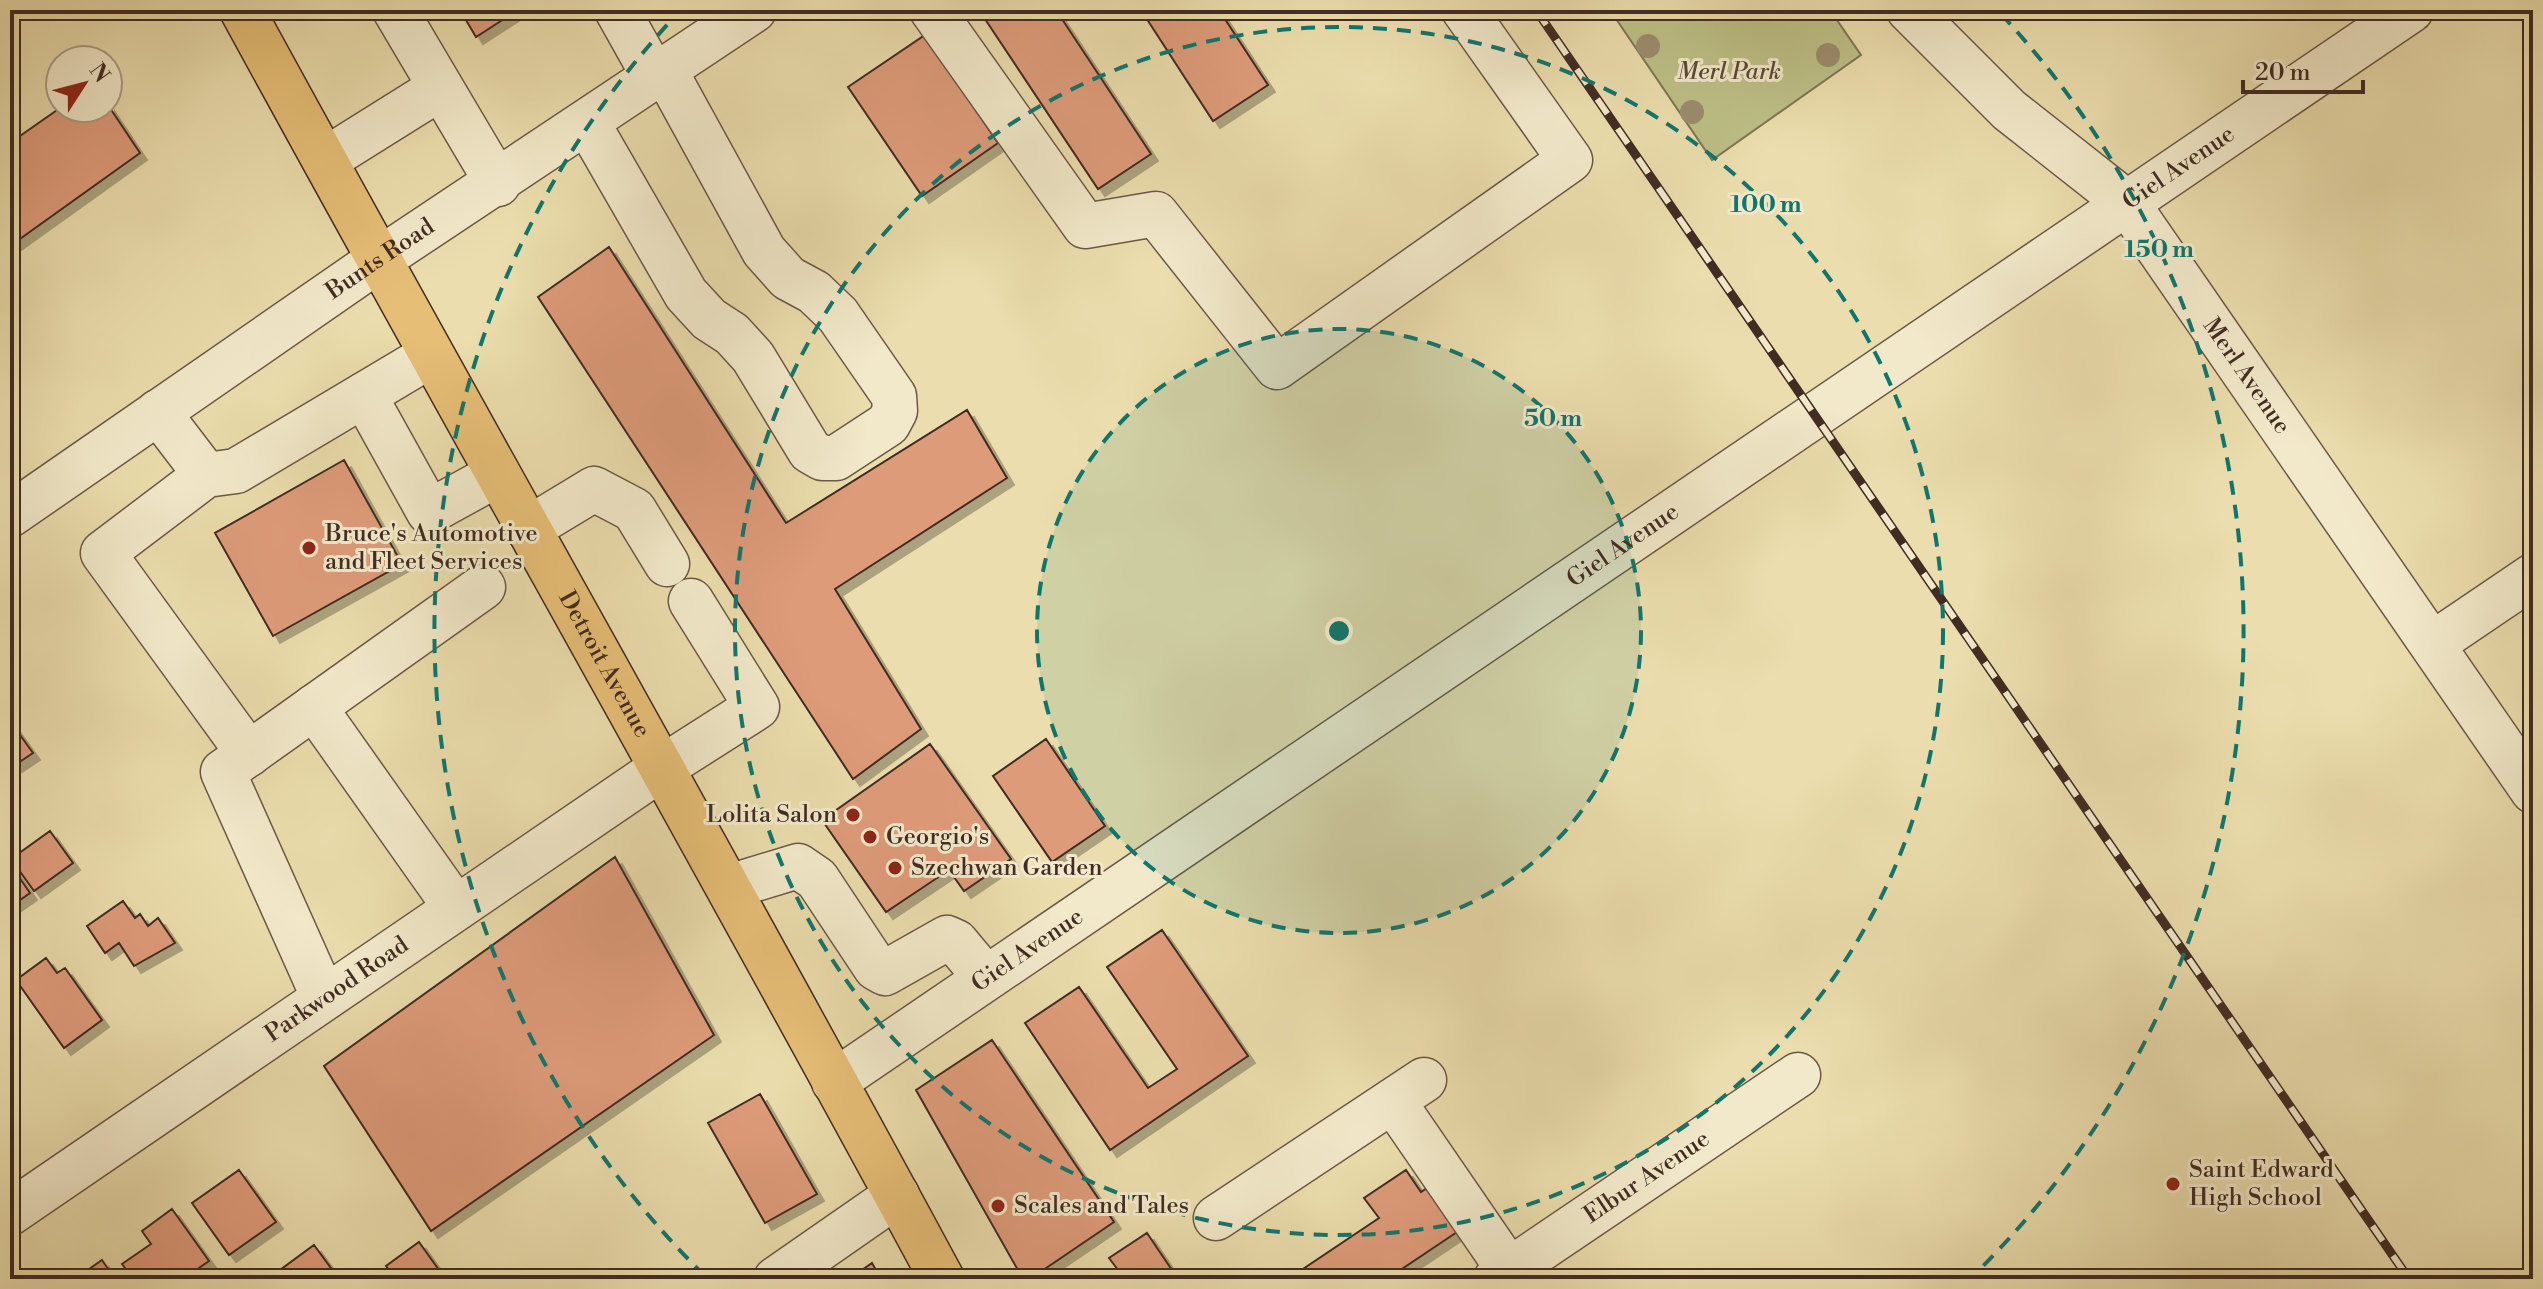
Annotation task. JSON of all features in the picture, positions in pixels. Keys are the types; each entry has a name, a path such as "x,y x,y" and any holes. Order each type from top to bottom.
{"main road":[{"name":"Detroit Avenue","path":"243,11 377,261 663,767 942,1279"}],"street":[{"path":"395,10 498,184"},
{"path":"588,124 686,294 753,357 810,451 822,458 836,458 888,424 895,411 894,396 838,315 814,292 788,278 764,251 659,73 617,10"},
{"name":"Bunts Road","path":"10,515 377,261 498,184 754,10"},
{"path":"932,10 1085,226 1156,214 1277,367 1570,160 1464,10"},
{"name":"Merl Avenue","path":"1909,10 2009,110 2127,203 2434,643 2533,791"},
{"name":"Giel Avenue","path":"834,1082 2411,10"},
{"path":"325,160 440,88"},
{"path":"249,754 103,553 206,475 236,471 431,355"},
{"path":"364,395 429,512 498,474"},
{"path":"158,412 206,475"},
{"path":"528,529 594,489 634,510 667,564"},
{"path":"2434,643 2533,576"},
{"path":"324,998 223,772 483,587"},
{"name":"Parkwood Road","path":"10,1213 663,767 757,707 691,601"},
{"path":"314,707 456,908"},
{"path":"729,887 798,866 817,879 876,968 885,973 896,969 947,938 956,942 986,978"},
{"name":"Elbur Avenue","path":"1502,1275 1798,1075"},
{"path":"1216,1218 1409,1091 1502,1275"},
{"path":"776,1279 897,1195"}],"green space":[{"name":"Merl Park","path":"1610,10 1830,10 1861,55 1712,160"}],"building":[{"path":"460,10 518,10 476,37"},
{"path":"979,10 1056,10 1151,154 1098,189"},
{"path":"1141,10 1219,10 1268,85 1213,121"},
{"path":"925,35 998,143 922,196 848,87"},
{"path":"44,119 44,124 121,124 140,153 10,246 10,143"},
{"path":"609,247 786,523 967,410 1007,478 835,589 921,729 853,779 538,297"},
{"name":"Bruce's Automotive and Fleet Services","path":"344,460 402,564 273,636 215,533"},
{"path":"10,721 33,753 15,765 10,760"},
{"path":"1046,739 1105,826 1052,862 993,776"},
{"path":"930,744 1011,859 964,891 949,870 886,912 822,820"},
{"path":"50,831 73,863 34,891 11,859"},
{"path":"615,857 714,1035 431,1231 324,1066"},
{"path":"10,864 30,893 10,907"},
{"path":"123,901 135,918 140,914 148,926 158,918 175,943 134,966 119,943 105,953 87,926"},
{"path":"1162,930 1248,1056 1110,1150 1025,1023 1079,987 1148,1088 1177,1069 1107,967"},
{"path":"46,958 57,973 65,968 102,1020 64,1048 16,980"},
{"path":"992,1040 1114,1222 1030,1279 1023,1279 916,1090"},
{"path":"760,1094 817,1194 765,1223 708,1123"},
{"path":"239,1170 276,1222 229,1255 192,1203"},
{"path":"1406,1170 1421,1192 1430,1186 1460,1230 1387,1279 1288,1279 1379,1218 1364,1198"},
{"path":"172,1209 209,1261 183,1279 133,1279 122,1264 151,1244 142,1231"},
{"path":"1147,1233 1178,1279 1105,1279 1118,1270 1109,1258"},
{"path":"419,1242 444,1277 396,1279 386,1266"},
{"path":"314,1245 339,1279 287,1279 280,1270"},
{"path":"102,1260 115,1279 75,1279"},
{"path":"872,1263 881,1279 849,1279"}],"railway":[{"path":"1536,10 2409,1279"}],"place":[{"name":"Bruce's Automotive and Fleet Services","path":"309,548"},
{"name":"Lolita Salon","path":"853,815"},
{"name":"Georgio's","path":"870,837"},
{"name":"Szechwan Garden","path":"895,868"},
{"name":"Saint Edward High School","path":"2173,1184"},
{"name":"Scales and Tales","path":"998,1206"}]}
